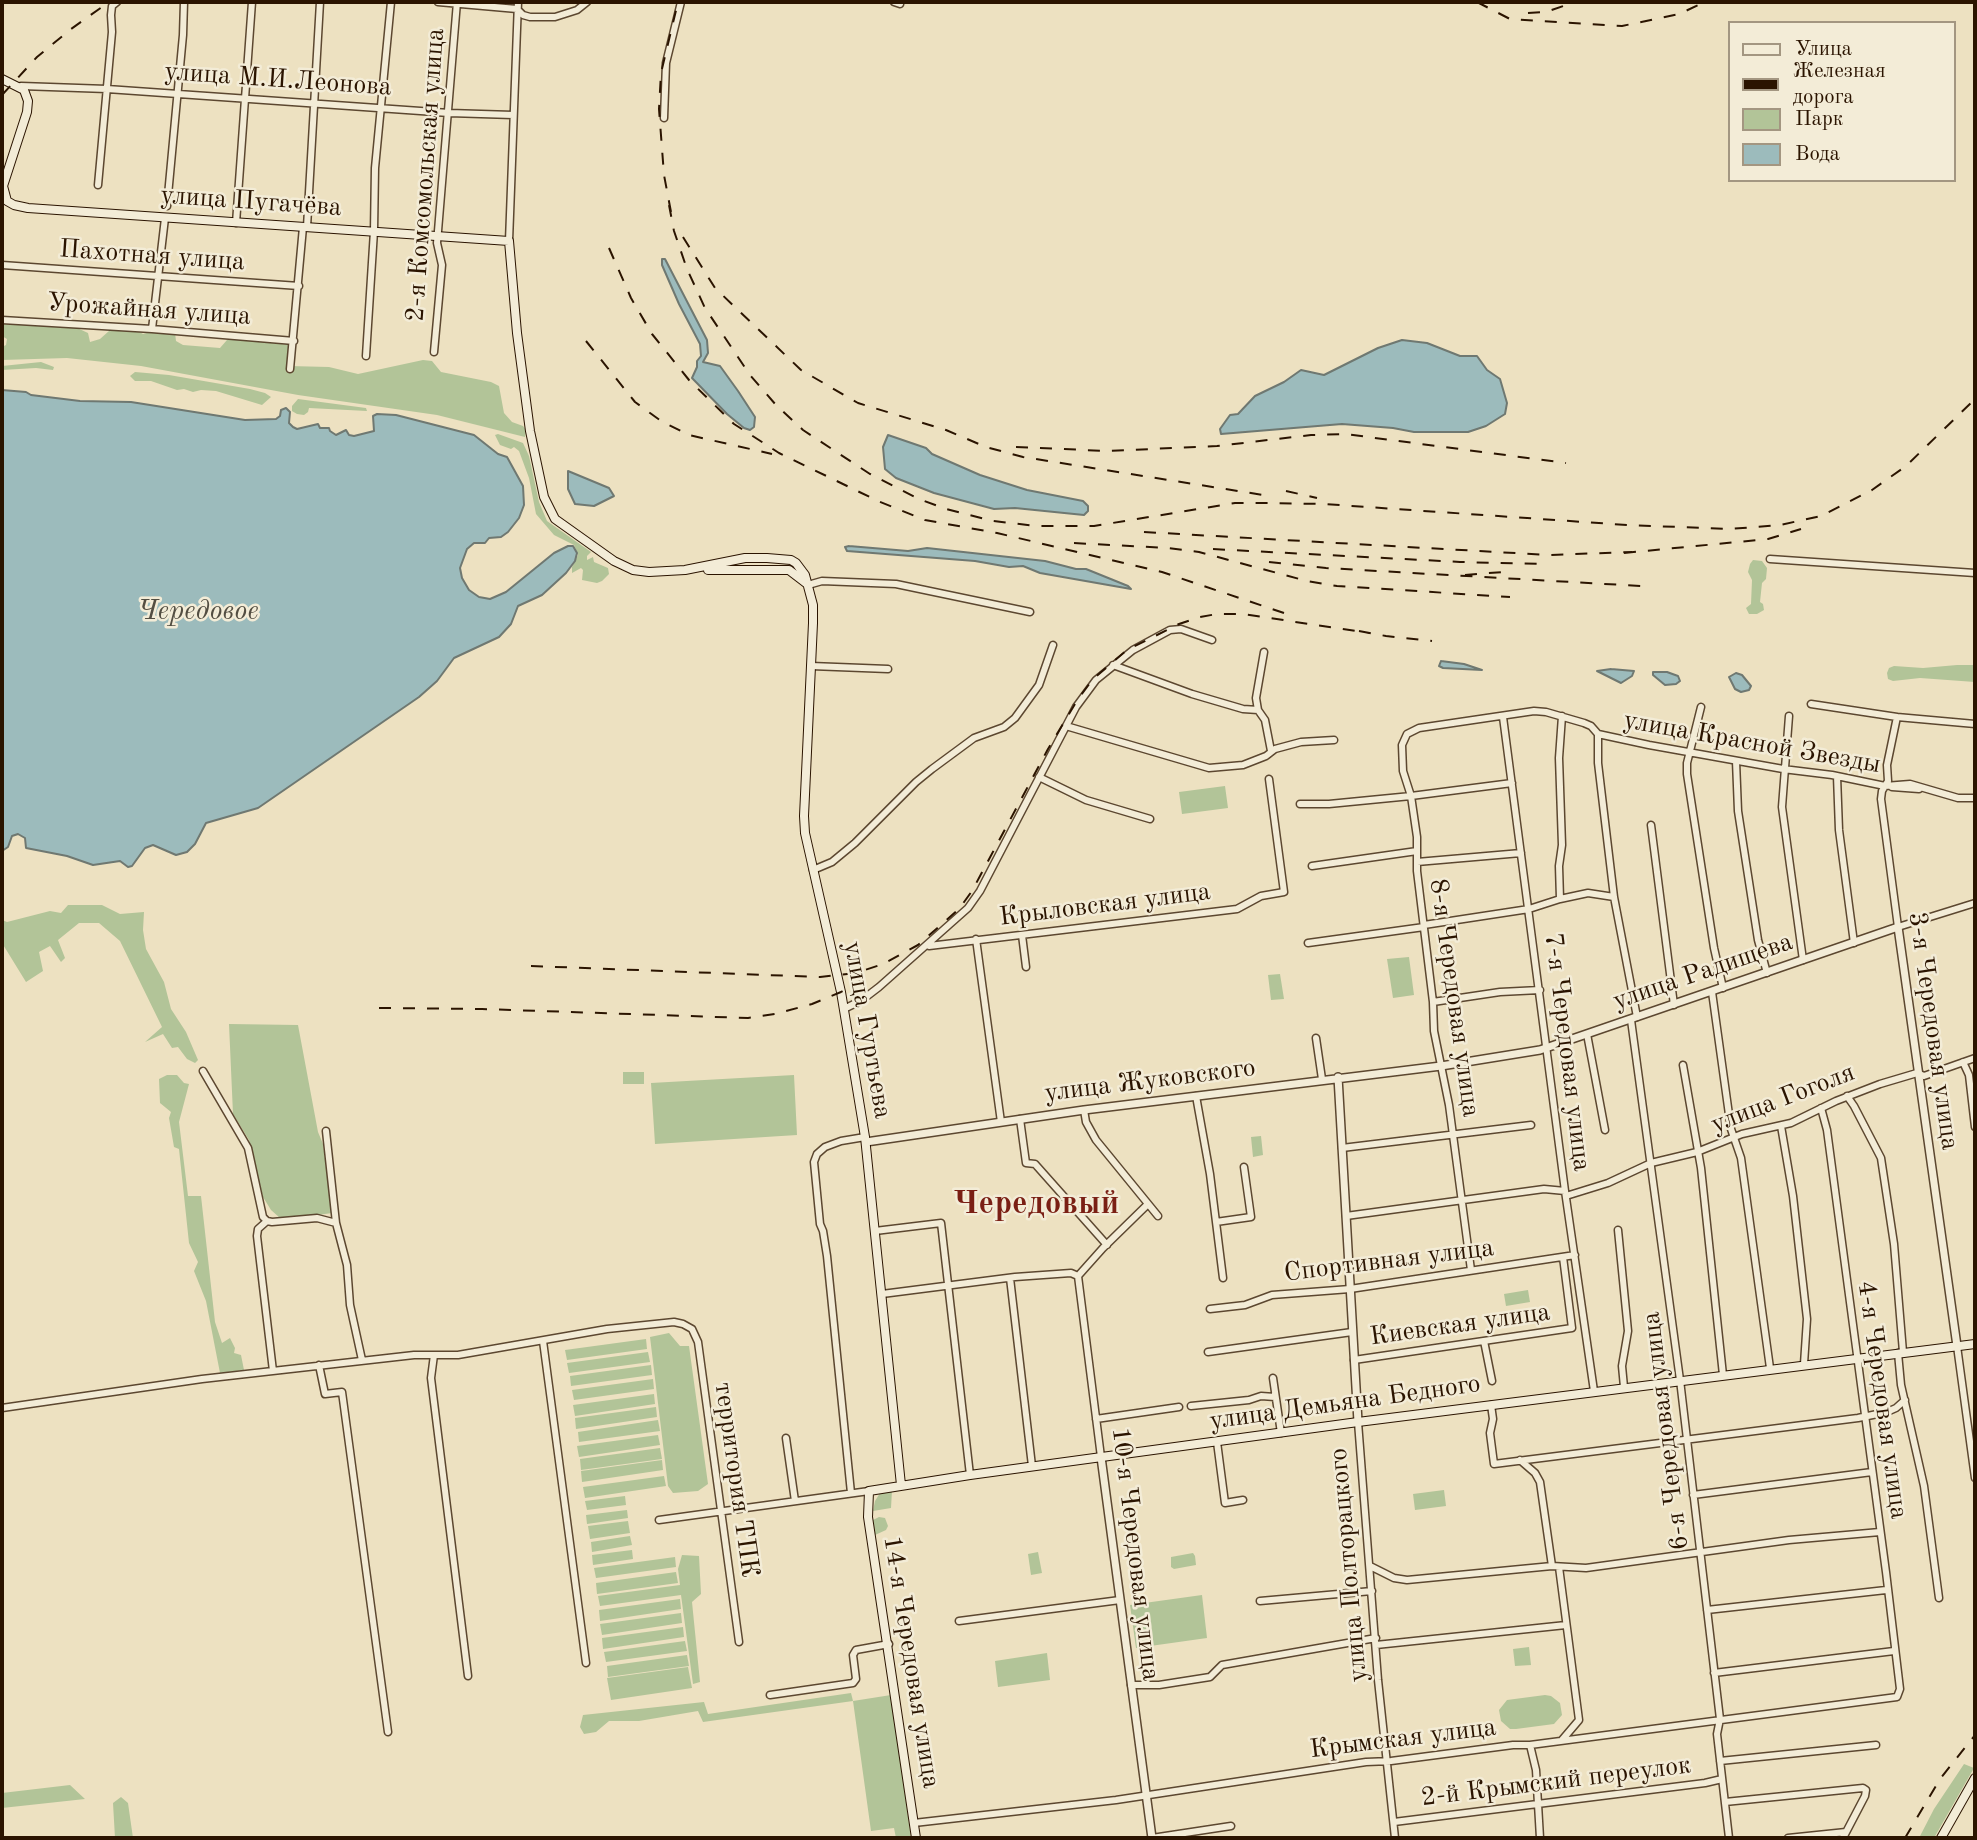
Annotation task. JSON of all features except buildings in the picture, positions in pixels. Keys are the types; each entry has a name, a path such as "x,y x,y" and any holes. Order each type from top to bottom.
{"main road":[{"path":"3,188 28,101 8,82"},
{"name":"улица Пугачёва","path":"3,188 5,202 28,208 509,241"},
{"path":"509,241 518,346 534,447 544,497 555,519 620,565 633,570 685,570 745,558 791,560 800,567 808,584"},
{"name":"улица Гуртьева","path":"808,584 813,605 805,833 844,1009 865,1139 901,1485"},
{"name":"улица Демьяна Бедного","path":"869,1491 1358,1422 1975,1344"},
{"name":"14-я Чередовая улица","path":"869,1491 868,1517 916,1838"},
{"path":"1941,1838 1975,1778"}],"street":[{"path":"98,185 113,32 111,15 112,6 117,2"},
{"path":"167,206 184,2"},
{"path":"236,223 252,2"},
{"path":"290,369 305,227 320,2"},
{"path":"366,356 375,168 391,2"},
{"path":"438,2 517,6"},
{"name":"2-я Комсомольская улица","path":"434,352 442,265 438,236 457,2"},
{"path":"517,6 523,15 555,17 577,10 587,2"},
{"path":"663,118 666,63 681,2"},
{"path":"509,241 517,6"},
{"name":"улица М.И.Леонова","path":"8,82 40,88 107,89 513,115"},
{"path":"28,101 40,88"},
{"path":"152,328 165,218"},
{"name":"Пахотная улица","path":"2,265 299,286"},
{"name":"Урожайная улица","path":"2,320 152,328 294,341"},
{"path":"1770,559 1975,573"},
{"path":"808,584 822,581 896,584 1030,612"},
{"path":"844,1009 862,1000 927,946 958,918 974,899 1066,726 1096,680 1150,640 1175,629 1212,640"},
{"path":"813,870 839,857 873,827 916,782 950,756 974,738 1004,727 1015,718 1039,685 1053,645"},
{"path":"1264,652 1256,698 1258,710 1265,720 1271,751"},
{"path":"1113,665 1192,694 1243,709 1258,710"},
{"path":"811,666 888,669"},
{"path":"1811,704 1897,717 1975,724"},
{"path":"1700,707 1687,774 1714,948 1723,988"},
{"name":"улица Красной Звезды","path":"1407,734 1419,728 1534,711 1562,716 1591,726 1598,734 1736,761 1887,786 1906,783 1921,789 1975,799"},
{"path":"1560,899 1559,866 1562,845 1559,758 1562,716"},
{"path":"1788,716 1782,807 1803,960"},
{"name":"7-я Чередовая улица","path":"1503,717 1594,1391"},
{"name":"3-я Чередовая улица","path":"1897,717 1887,765 1888,782 1881,799 1975,1478"},
{"path":"1066,726 1209,768 1243,765 1266,756 1271,751 1301,742 1334,740"},
{"name":"8-я Чередовая улица","path":"1407,734 1402,745 1402,758 1417,837 1417,862 1434,1031 1453,1136 1471,1270"},
{"name":"6-я Чередовая улица","path":"1598,734 1598,762 1614,897 1634,1018 1680,1380 1720,1720 1717,1734 1728,1837"},
{"path":"1736,761 1738,811 1758,940 1767,973"},
{"path":"1837,776 1839,830 1854,943"},
{"path":"1039,777 1086,800 1150,819"},
{"name":"Крыловская улица","path":"927,946 1237,909 1261,897 1284,892 1269,779"},
{"path":"1300,804 1411,796 1512,783"},
{"path":"1651,825 1674,1005"},
{"path":"1312,866 1417,851"},
{"path":"1417,862 1521,853"},
{"path":"1308,943 1530,909 1588,893 1614,897"},
{"name":"улица Радищева","path":"1441,1066 1547,1048 1975,903"},
{"path":"1022,935 1026,967"},
{"path":"976,939 1001,1122"},
{"path":"1433,1002 1500,992 1539,990"},
{"path":"1712,992 1734,1139 1741,1158 1770,1368"},
{"path":"1587,1034 1605,1130"},
{"path":"1316,1038 1322,1079"},
{"name":"улица Гоголя","path":"1346,1216 1544,1189 1566,1193 1608,1183 1651,1163 1697,1152 1742,1134 1782,1126 1847,1096 1917,1073 1924,1076 1975,1058"},
{"path":"1963,1062 1969,1074 1975,1127"},
{"path":"1683,1065 1701,1168 1723,1375"},
{"name":"улица Жуковского","path":"851,1493 827,1256 820,1224 814,1162 817,1154 825,1147 841,1141 1441,1066"},
{"path":"203,1071 248,1148 261,1212 267,1221"},
{"name":"улица Полторацкого","path":"1338,1077 1358,1422 1386,1761 1395,1838"},
{"path":"1196,1096 1223,1278"},
{"path":"1847,1096 1881,1158 1894,1244 1905,1400 1924,1486 1939,1598"},
{"name":"4-я Чередовая улица","path":"1821,1108 1827,1130 1880,1532 1900,1689 1897,1697"},
{"path":"1084,1110 1086,1122 1096,1140 1158,1216"},
{"path":"1020,1119 1026,1163 1035,1164 1107,1245"},
{"path":"1342,1148 1531,1125"},
{"path":"1782,1126 1807,1319 1804,1364"},
{"path":"326,1131 336,1223 362,1360"},
{"path":"1216,1222 1251,1217 1244,1167"},
{"path":"882,1294 1010,1278 1071,1273 1077,1276 1148,1204"},
{"path":"273,1371 258,1229 267,1221 317,1218 336,1223"},
{"path":"875,1231 941,1223 970,1475"},
{"path":"1618,1230 1628,1331 1622,1366 1625,1387"},
{"name":"Спортивная улица","path":"1210,1309 1245,1305 1272,1295 1350,1289 1575,1255"},
{"name":"Киевская улица","path":"1354,1360 1572,1328 1563,1257"},
{"name":"10-я Чередовая улица","path":"1077,1276 1152,1838"},
{"path":"1010,1278 1032,1466"},
{"name":"территория ТПК","path":"542,1341 650,1324 674,1322 689,1326 698,1342 739,1642"},
{"path":"1208,1352 1352,1332"},
{"path":"2,1408 170,1383 362,1360 458,1355 542,1341 586,1663"},
{"path":"1484,1341 1492,1381"},
{"path":"434,1355 431,1378 468,1676"},
{"path":"320,1365 324,1394 342,1392 388,1732"},
{"path":"1273,1378 1281,1433"},
{"path":"1191,1406 1249,1400 1261,1396 1275,1397"},
{"path":"1491,1405 1493,1419 1490,1433 1494,1464 1864,1416 1888,1412 1905,1400"},
{"path":"1097,1419 1179,1407"},
{"path":"786,1438 795,1501"},
{"path":"1217,1442 1225,1503 1243,1500"},
{"path":"1520,1460 1535,1473 1540,1482 1566,1625 1579,1720 1562,1740"},
{"path":"1693,1495 1872,1472"},
{"name":"улица Демьяна Бедного","path":"659,1520 869,1491"},
{"path":"1370,1566 1394,1578 1407,1580 1555,1566 1586,1568 1789,1540 1880,1532"},
{"path":"1707,1610 1886,1590"},
{"path":"1260,1601 1372,1591"},
{"path":"959,1621 1120,1600"},
{"path":"1131,1685 1159,1685 1210,1677 1222,1665 1376,1642 1566,1625"},
{"path":"770,1695 853,1683 856,1679 853,1655 856,1650 889,1644"},
{"path":"1714,1673 1894,1651"},
{"name":"Крымская улица","path":"914,1823 1115,1800 1386,1761 1897,1697"},
{"path":"1530,1745 1536,1770 1540,1838"},
{"name":"2-й Крымский переулок","path":"1720,1761 1876,1745"},
{"name":"2-й Крымский переулок","path":"1394,1822 1722,1779"},
{"path":"1725,1802 1858,1788 1866,1790 1844,1835 1787,1838"},
{"path":"1152,1838 1231,1826"},
{"path":"1720,1838 1728,1837"}],"green space":[{"path":"2,324 75,327 88,333 90,342 100,339 109,331 136,330 143,334 154,331 175,333 176,341 183,345 220,348 227,340 248,339 289,345 289,366 329,367 358,374 423,360 432,361 441,372 499,386 504,413 512,422 523,426 526,430 525,437 437,415 298,395 141,366 67,358 2,360 2,347 6,345 7,339 2,336"},
{"path":"41,362 54,367 53,370 2,370 2,366"},
{"path":"135,372 250,389 271,397 262,405 216,391 177,390 151,381 135,381 130,376"},
{"path":"298,399 366,408 367,411 309,408 304,415 297,414 292,411 292,406"},
{"path":"495,435 523,443 547,521 591,552 587,560 593,557 594,562 608,568 609,574 602,581 597,583 582,580 581,568 572,573 578,555 574,545 554,535 536,514 529,478 519,451 514,447 511,449 500,445"},
{"path":"1753,560 1762,561 1767,568 1760,602 1764,610 1749,614 1746,608 1751,604 1752,580 1748,572"},
{"path":"1975,665 1975,682 1920,678 1893,681 1888,679 1887,673 1889,668 1894,666 1923,668"},
{"path":"1225,786 1228,808 1182,814 1179,792"},
{"path":"68,905 102,905 120,914 144,912 146,949 164,982 171,1009 186,1032 198,1060 195,1063 187,1059 178,1047 172,1048 163,1034 145,1042 162,1027 120,941 99,923 79,923 58,940 65,958 61,962 50,946 39,952 43,971 26,982 2,943 2,920 7,922 50,911 61,913"},
{"path":"1409,957 1414,995 1393,998 1387,959"},
{"path":"1280,974 1284,999 1271,1000 1268,975"},
{"path":"229,1024 298,1025 318,1132 323,1144 332,1213 280,1218 263,1197 249,1140 233,1114"},
{"path":"623,1072 644,1072 644,1084 623,1084"},
{"path":"167,1075 177,1075 184,1083 189,1084 179,1122 188,1196 201,1196 215,1322 222,1343 230,1338 235,1348 234,1353 241,1355 244,1370 220,1373 206,1301 194,1271 198,1262 189,1243 179,1149 174,1147 169,1118 171,1112 160,1103 159,1079"},
{"path":"794,1075 797,1135 655,1144 651,1083"},
{"path":"1261,1136 1263,1155 1253,1157 1251,1137"},
{"path":"1528,1290 1530,1302 1506,1306 1504,1294"},
{"path":"669,1333 680,1346 689,1346 708,1484 698,1491 673,1493 668,1486 650,1337"},
{"path":"646,1339 647,1349 567,1360 565,1350"},
{"path":"648,1352 650,1362 569,1373 567,1363"},
{"path":"651,1365 652,1375 571,1386 570,1376"},
{"path":"653,1379 654,1389 574,1400 572,1390"},
{"path":"654,1394 655,1404 575,1416 573,1405"},
{"path":"656,1407 657,1417 576,1429 575,1418"},
{"path":"658,1420 660,1431 579,1442 578,1432"},
{"path":"658,1435 660,1445 579,1457 577,1446"},
{"path":"660,1448 662,1459 581,1470 580,1459"},
{"path":"662,1460 663,1470 582,1482 581,1471"},
{"path":"664,1476 666,1486 585,1498 583,1487"},
{"path":"892,1490 891,1508 873,1511 880,1493"},
{"path":"1444,1490 1446,1506 1415,1510 1413,1494"},
{"path":"625,1496 626,1505 587,1510 585,1501"},
{"path":"627,1510 628,1518 587,1524 586,1515"},
{"path":"885,1518 888,1526 886,1530 875,1535 873,1520"},
{"path":"628,1521 630,1533 590,1539 588,1526"},
{"path":"630,1536 632,1545 592,1552 591,1542"},
{"path":"632,1550 633,1559 593,1565 592,1555"},
{"path":"1038,1552 1042,1573 1031,1575 1028,1554"},
{"path":"1193,1553 1196,1565 1174,1569 1171,1567 1171,1557"},
{"path":"682,1555 699,1556 701,1594 692,1602 700,1682 693,1684 681,1595 600,1606 598,1596 680,1585 678,1569"},
{"path":"675,1557 676,1567 596,1578 594,1568"},
{"path":"676,1572 678,1583 597,1594 596,1583"},
{"path":"1202,1595 1207,1638 1136,1648 1130,1605"},
{"path":"680,1599 681,1609 600,1621 599,1610"},
{"path":"681,1613 682,1623 602,1635 600,1624"},
{"path":"683,1627 684,1637 603,1649 602,1638"},
{"path":"685,1641 687,1651 606,1662 604,1652"},
{"path":"1529,1647 1531,1665 1515,1666 1513,1649"},
{"path":"1047,1653 1050,1680 998,1687 995,1661"},
{"path":"687,1655 689,1666 608,1677 607,1666"},
{"path":"688,1667 692,1688 611,1700 607,1678"},
{"path":"851,1693 853,1701 703,1722 698,1711 639,1721 609,1721 596,1732 584,1734 580,1727 583,1715 704,1702 708,1714"},
{"path":"891,1695 911,1838 896,1838 894,1828 871,1831 853,1701"},
{"path":"1545,1695 1560,1703 1562,1715 1554,1724 1510,1729 1501,1721 1499,1710 1507,1700"},
{"path":"1964,1764 1974,1768 1934,1838 1919,1838 1934,1809"},
{"path":"70,1785 85,1799 2,1808 2,1793"},
{"path":"121,1797 128,1803 133,1838 115,1838 113,1803"}],"water":[{"path":"662,259 665,259 707,340 708,353 703,362 720,366 738,391 755,417 754,427 750,430 727,414 692,378 701,356 700,344 679,304 662,265"},
{"path":"1402,340 1427,343 1460,356 1477,356 1487,370 1500,379 1507,403 1505,414 1486,426 1468,432 1414,432 1342,424 1221,434 1220,429 1230,415 1238,414 1255,396 1301,370 1324,375 1378,348"},
{"name":"Чередовое","path":"2,390 80,401 131,402 245,420 276,419 281,410 286,408 290,412 289,423 293,427 297,429 318,424 320,428 329,428 336,435 346,430 349,435 354,436 374,431 373,416 377,414 396,415 474,435 498,454 507,457 523,486 524,505 519,518 508,532 501,537 489,538 485,543 474,543 467,549 460,568 469,590 479,597 490,599 506,592 554,553 568,546 573,546 577,553 575,561 542,595 518,606 511,624 499,637 454,658 437,681 419,697 258,808 206,823 195,844 187,852 176,855 153,845 145,848 132,866 128,867 120,861 93,865 67,856 26,848 25,838 18,834 12,836 8,847 2,851"},
{"path":"888,435 926,448 932,454 980,475 1027,490 1083,501 1088,506 1088,511 1084,515 1015,508 994,509 934,493 896,478 885,469 883,447"},
{"path":"568,471 609,488 614,496 594,506 575,504 568,489"},
{"path":"845,547 908,551 927,548 1045,561 1086,569 1131,589 1040,573 1023,566 1009,567 975,561 847,551"},
{"path":"1441,661 1482,670 1443,668 1439,666"},
{"path":"1597,671 1634,671 1632,676 1621,683"},
{"path":"1653,672 1667,672 1678,676 1680,681 1665,685"},
{"path":"1736,673 1742,675 1751,686 1749,690 1741,692 1735,689 1729,677"}],"railway":[{"path":"2,95 37,57 109,2"},
{"path":"671,212 664,175 659,109 661,73 678,2"},
{"path":"1477,2 1510,19 1622,26 1679,14 1705,2"},
{"path":"1528,13 1546,12 1575,2"},
{"path":"669,205 674,231 687,269 705,308 750,375 776,405 803,430 870,474 919,499 993,521 1037,526 1094,526 1235,503 1261,503 1324,504 1627,525 1730,529 1780,525 1821,516 1872,490 1906,466 1975,399"},
{"path":"683,237 715,288 801,370 858,403 1023,457 1263,495"},
{"path":"609,248 631,298 652,334 689,380 734,424 779,453 878,501 925,520 997,533 1162,572 1284,613"},
{"path":"586,341 635,402 661,421 689,435 772,454"},
{"path":"1016,447 1108,451 1217,446 1311,435 1345,434 1566,463"},
{"path":"1286,491 1317,498"},
{"path":"1624,553 1768,539 1801,529"},
{"path":"1144,532 1549,555 1632,552"},
{"path":"1074,543 1199,552 1307,581 1337,586 1510,597"},
{"path":"1213,549 1545,564"},
{"path":"1269,562 1326,568 1641,586"},
{"path":"1465,575 1503,572"},
{"path":"531,966 820,977 856,973 883,964 918,945 959,909 972,891 1078,699 1093,679 1127,650 1179,624 1217,614 1243,614 1369,633"},
{"path":"1359,631 1432,641"},
{"path":"379,1008 748,1018 812,1004 841,992 872,974"},
{"path":"1905,1838 1940,1779 1975,1735"}],"district":[{"name":"Чередовый","path":"1036,1204"}]}
